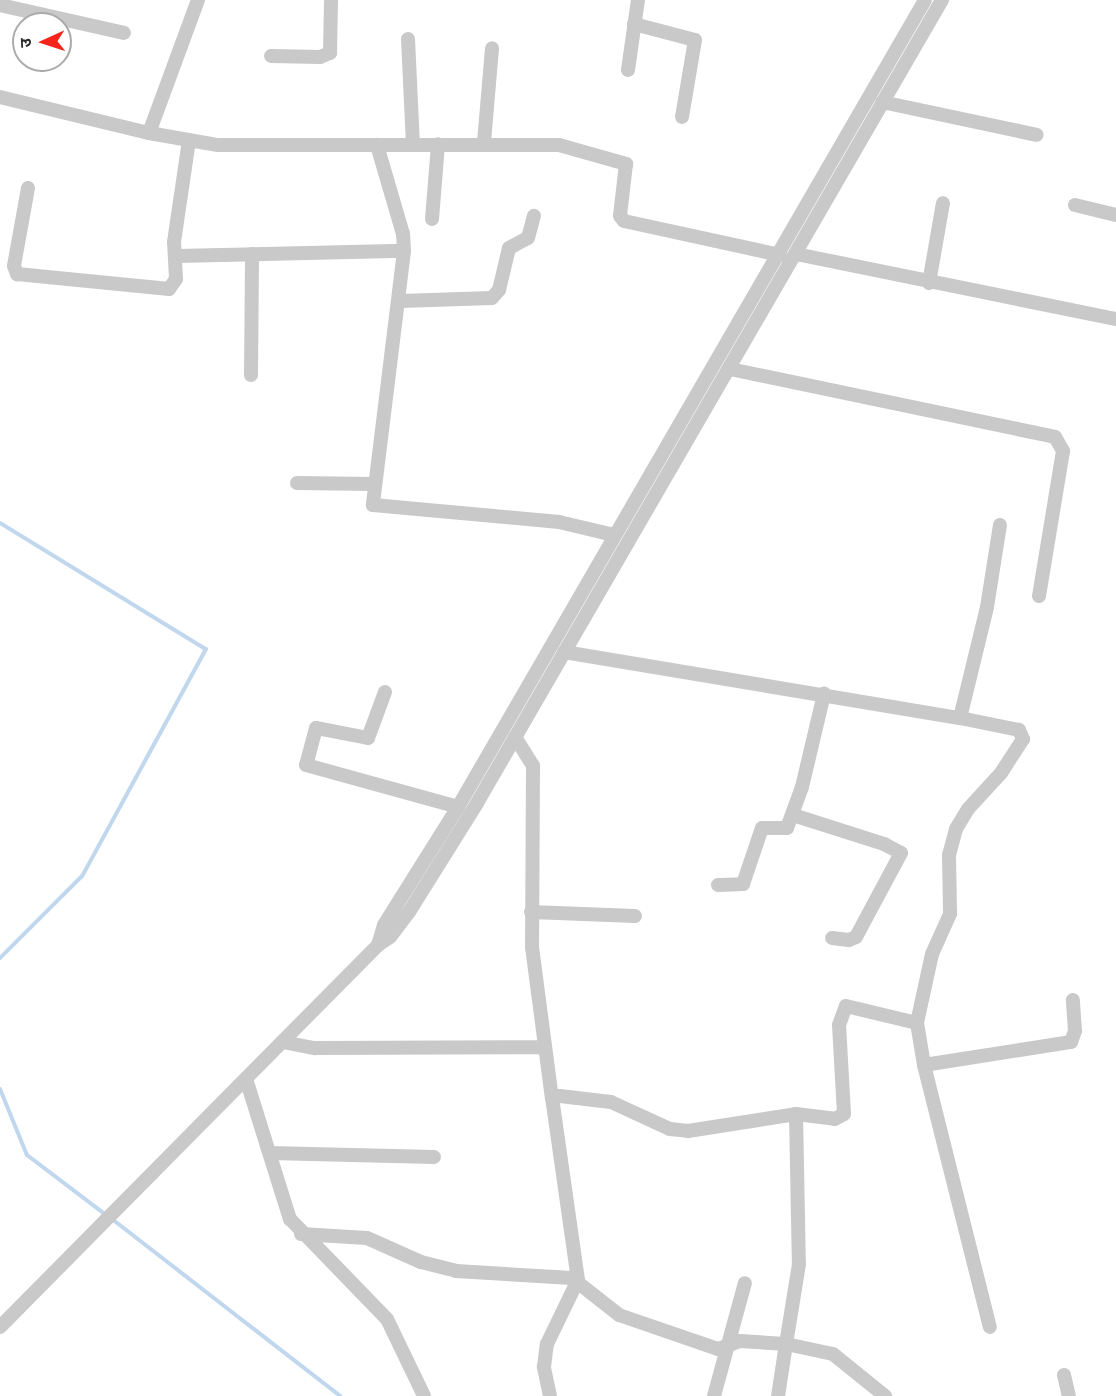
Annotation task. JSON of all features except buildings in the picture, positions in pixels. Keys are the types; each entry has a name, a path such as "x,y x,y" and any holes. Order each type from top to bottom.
{"street":[{"path":"149,133 198,0"},
{"path":"271,56 320,57 330,53 331,0"},
{"path":"628,70 638,0"},
{"path":"378,945 382,929 458,807 926,0"},
{"path":"0,1327 378,945 390,938 409,912 515,737 942,0"},
{"path":"0,5 124,33"},
{"path":"634,24 695,40 682,117"},
{"path":"408,39 413,145"},
{"path":"484,142 492,48"},
{"path":"0,97 189,141 253,147 484,142 559,146 621,161 627,167 620,216 624,221 780,255"},
{"path":"882,102 1037,135"},
{"path":"28,188 15,266 17,274 165,289 174,285 176,256 174,242 189,141"},
{"path":"432,219 438,144"},
{"path":"377,145 398,217 404,251 400,301 372,501 378,508 559,522 614,535"},
{"path":"929,283 943,203"},
{"path":"1075,205 1116,215"},
{"path":"400,301 492,298 499,290 509,248 528,238 534,216"},
{"path":"176,256 404,251"},
{"path":"251,375 252,254"},
{"path":"796,254 929,283 1116,319"},
{"path":"730,369 1055,437 1063,451 1040,596"},
{"path":"297,483 374,484"},
{"path":"960,718 987,607 1000,525"},
{"path":"564,652 824,694 1019,730 1023,739 1001,773 968,809 956,829 950,855 950,914 928,966 917,1023 924,1065 990,1327"},
{"path":"385,692 368,738 316,728 306,765 458,807"},
{"path":"718,885 743,884 762,828 786,829 793,815 824,694"},
{"path":"515,737 526,751 533,774 531,912 533,959 578,1280 547,1344 544,1367 551,1395"},
{"path":"793,815 901,853 877,904 856,936 849,940 832,938"},
{"path":"531,912 635,916"},
{"path":"924,1065 1071,1042 1075,1031 1073,1000"},
{"path":"552,1098 602,1100 629,1108 670,1129 688,1131 796,1114 835,1119 844,1114 839,1025 846,1006 917,1023"},
{"path":"283,1042 315,1048 545,1047"},
{"path":"246,1079 286,1210 301,1234 387,1319 424,1396"},
{"path":"778,1396 799,1264 796,1114"},
{"path":"270,1154 434,1157"},
{"path":"301,1234 367,1238 421,1262 456,1271 561,1276 578,1280 620,1315 684,1339 727,1348 740,1341 786,1344 832,1354 885,1396"},
{"path":"714,1396 745,1283"},
{"path":"1064,1375 1069,1396"}],"waterway":[{"path":"0,523 206,649 82,876 0,958"},
{"path":"0,1089 27,1155 106,1215"},
{"path":"112,1219 340,1396"}]}
